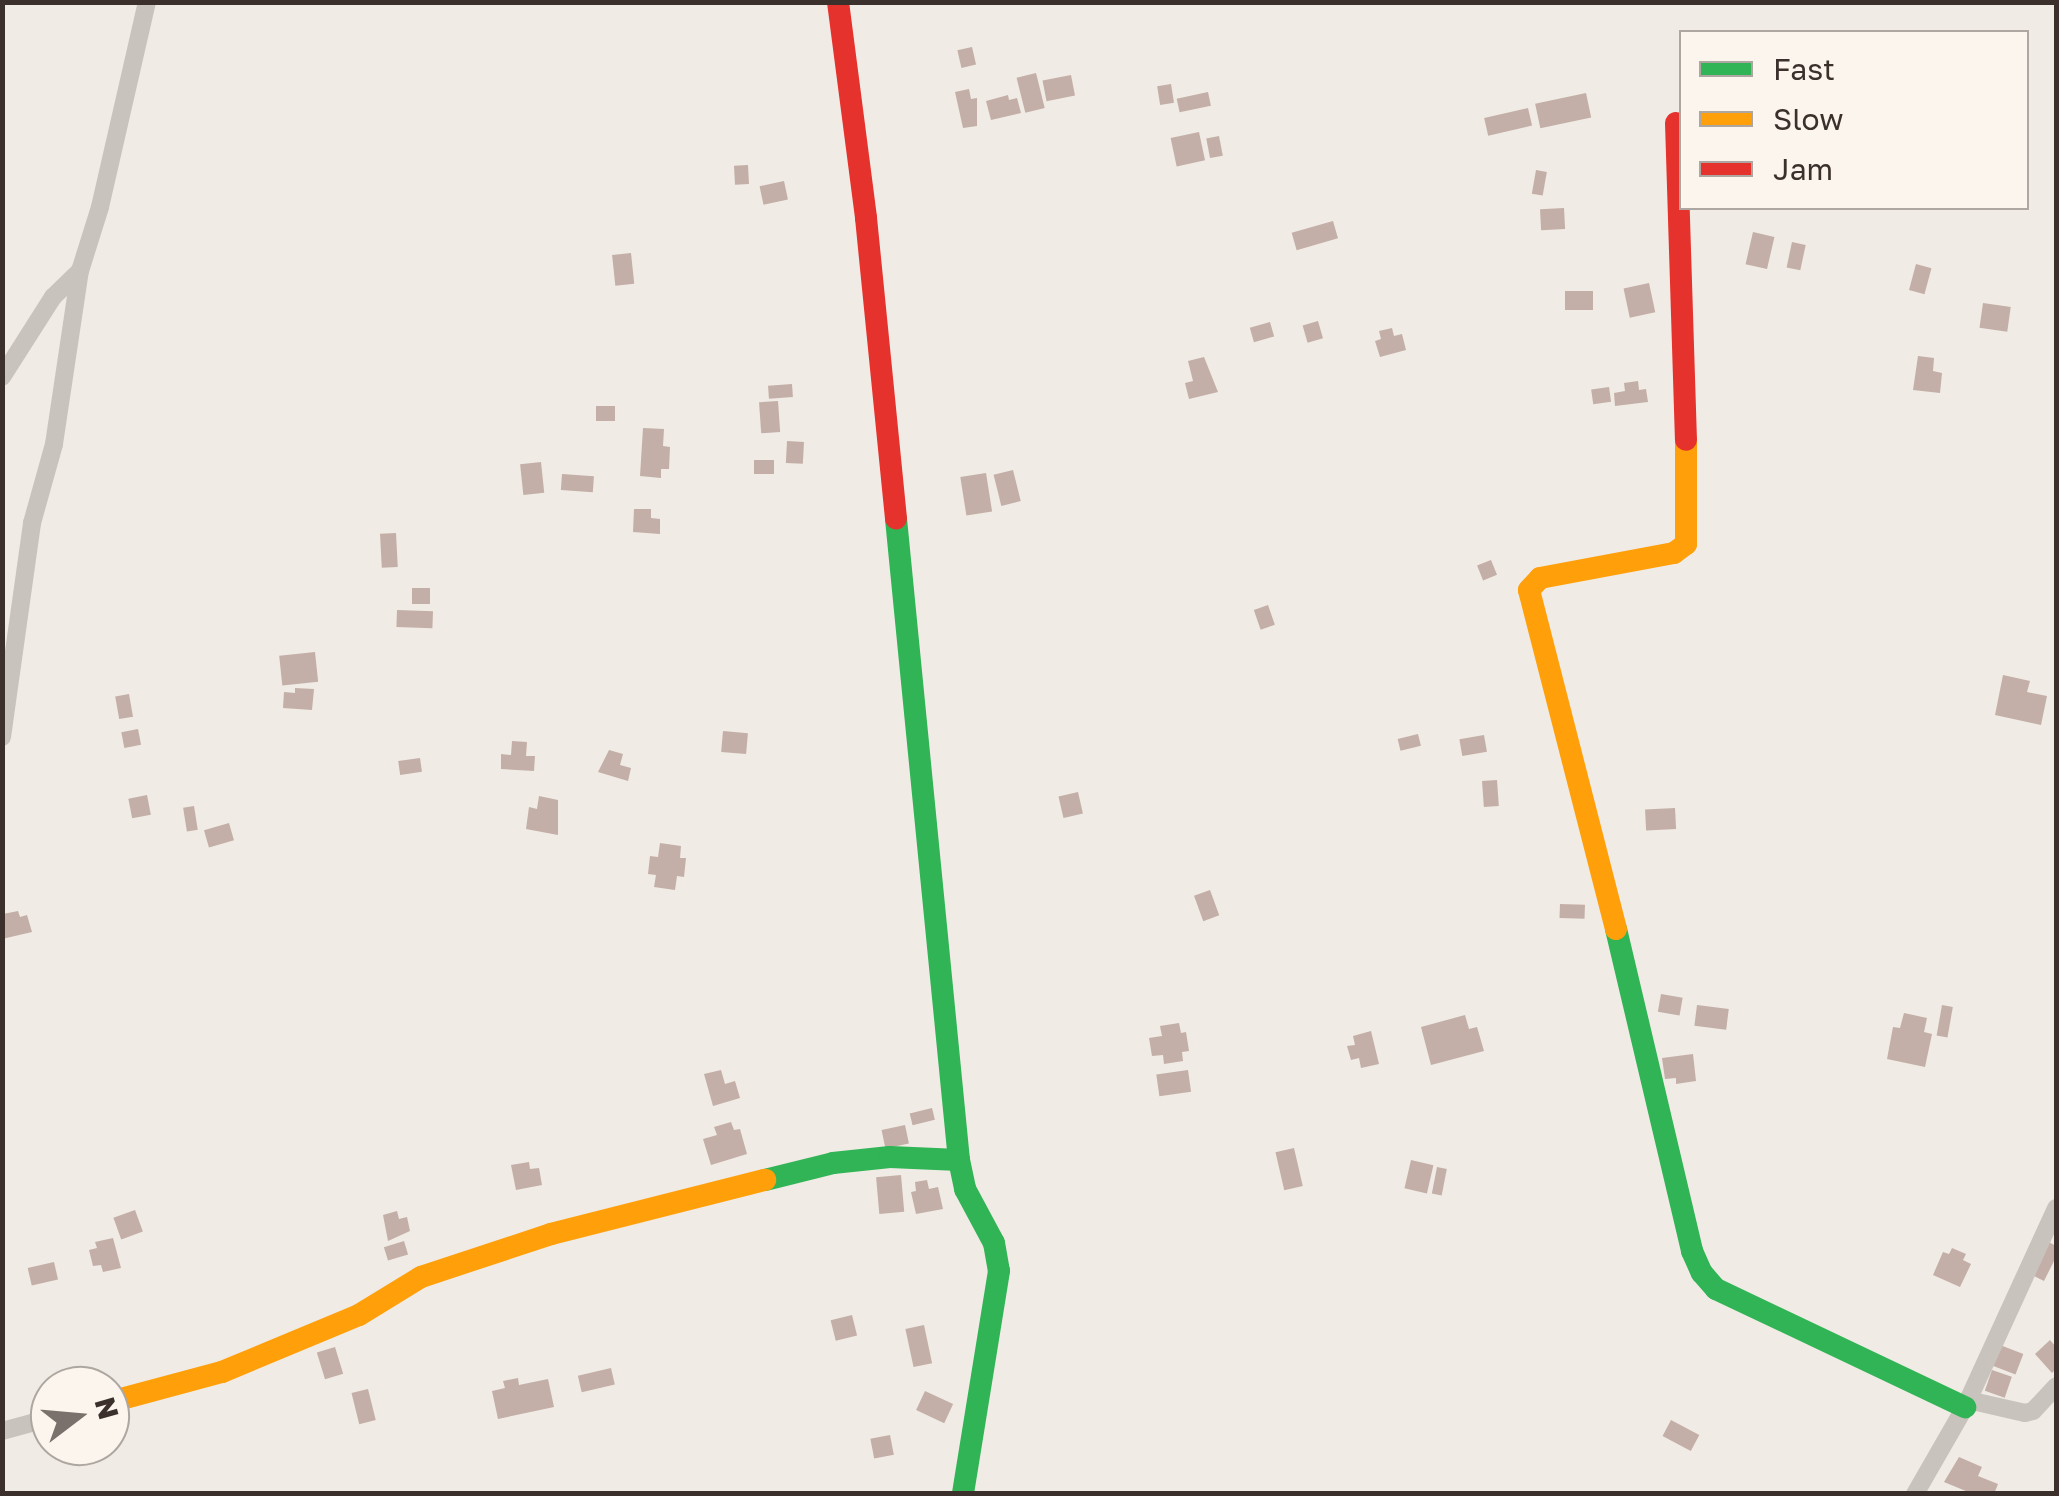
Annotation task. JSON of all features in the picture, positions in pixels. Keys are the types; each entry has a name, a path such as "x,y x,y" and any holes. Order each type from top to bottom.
{"street":[{"path":"2,737 32,523 54,444 80,270 100,207 147,2"},
{"path":"838,2 866,218 959,1160 965,1189 994,1243 998,1271 963,1494"},
{"path":"1676,122 1689,530 1686,544 1674,553 1535,580 1529,590 1613,917 1692,1252 1702,1273 1716,1289 1967,1404 2025,1413 2056,1386"},
{"path":"2,377 53,297 80,270"},
{"path":"130,1397 222,1372 359,1314 422,1278 551,1234 832,1163 890,1157 959,1160"},
{"path":"1915,1494 1967,1404 2056,1208"},
{"path":"2,1431 30,1423"}],"building":[{"path":"972,47 976,65 961,68 957,50"},
{"path":"1036,73 1045,108 1025,113 1017,78"},
{"path":"1071,75 1075,96 1047,101 1043,81"},
{"path":"1171,84 1174,103 1160,105 1157,86"},
{"path":"969,89 971,99 977,98 977,126 963,128 955,92"},
{"path":"1208,92 1211,106 1180,112 1177,99"},
{"path":"1586,93 1591,117 1540,128 1535,104"},
{"path":"1008,95 1009,100 1017,98 1021,113 991,120 986,101"},
{"path":"1528,108 1532,126 1488,136 1484,118"},
{"path":"1199,132 1205,160 1177,166 1171,138"},
{"path":"1219,136 1223,156 1210,158 1206,138"},
{"path":"748,165 749,184 735,185 734,166"},
{"path":"1536,170 1547,172 1543,196 1532,194"},
{"path":"784,181 788,200 763,205 760,186"},
{"path":"1564,208 1565,229 1541,230 1540,209"},
{"path":"1333,221 1338,238 1297,250 1292,233"},
{"path":"1753,232 1774,237 1767,269 1746,264"},
{"path":"1792,242 1806,245 1800,270 1787,267"},
{"path":"631,253 634,284 615,286 612,255"},
{"path":"1916,264 1931,268 1924,294 1909,290"},
{"path":"1649,283 1655,312 1630,318 1624,288"},
{"path":"1565,291 1593,291 1593,310 1565,310"},
{"path":"1983,303 2011,307 2007,332 1980,328"},
{"path":"1318,321 1323,338 1308,343 1303,325"},
{"path":"1270,322 1274,336 1254,342 1250,328"},
{"path":"1392,328 1394,336 1402,334 1406,350 1380,357 1375,341 1381,339 1379,331"},
{"path":"1918,356 1934,358 1933,371 1942,373 1940,393 1913,390"},
{"path":"1204,357 1218,392 1189,399 1185,383 1193,381 1188,361"},
{"path":"1638,381 1639,390 1646,389 1648,402 1615,406 1614,393 1625,391 1624,383"},
{"path":"792,384 793,397 769,399 768,386"},
{"path":"1609,387 1611,402 1593,404 1591,390"},
{"path":"778,401 780,432 761,433 759,402"},
{"path":"596,406 615,406 615,421 596,421"},
{"path":"643,428 664,429 663,446 670,447 669,469 661,469 661,478 640,476"},
{"path":"787,441 804,442 803,464 786,463"},
{"path":"754,460 774,460 774,474 754,474"},
{"path":"541,462 544,493 523,495 520,464"},
{"path":"1013,470 1021,501 1001,506 994,475"},
{"path":"986,473 992,512 966,516 960,477"},
{"path":"562,474 594,476 593,492 561,490"},
{"path":"634,509 651,509 651,518 660,519 660,534 633,532"},
{"path":"396,533 398,567 382,568 380,534"},
{"path":"1491,560 1497,575 1483,580 1477,566"},
{"path":"412,588 430,588 430,604 412,604"},
{"path":"1268,605 1275,625 1261,630 1254,610"},
{"path":"397,610 433,611 432,628 396,627"},
{"path":"315,652 318,682 282,686 279,656"},
{"path":"2003,675 2030,681 2027,692 2047,696 2041,725 1995,715"},
{"path":"295,688 314,689 312,710 283,708 284,692 295,693"},
{"path":"129,694 133,717 119,719 115,696"},
{"path":"138,729 141,745 124,748 121,732"},
{"path":"723,731 748,733 746,754 721,752"},
{"path":"1418,734 1421,746 1401,751 1398,739"},
{"path":"1484,735 1487,752 1462,756 1459,739"},
{"path":"512,741 527,742 526,756 535,756 534,771 501,769 501,754 511,755"},
{"path":"609,750 623,754 620,765 631,768 628,781 598,772"},
{"path":"420,758 422,772 400,775 398,761"},
{"path":"1497,780 1499,806 1484,807 1482,781"},
{"path":"1078,792 1083,813 1063,818 1059,796"},
{"path":"147,795 151,815 132,818 128,799"},
{"path":"539,796 558,800 558,835 526,829 529,807 537,809"},
{"path":"194,806 198,830 187,831 183,808"},
{"path":"1675,808 1676,829 1646,831 1645,810"},
{"path":"229,823 234,840 209,847 204,830"},
{"path":"660,843 681,846 680,858 686,858 684,877 677,876 675,890 654,887 656,875 648,874 650,856 658,857"},
{"path":"1210,890 1219,915 1203,921 1194,896"},
{"path":"1560,904 1585,905 1584,919 1560,918"},
{"path":"18,911 20,917 27,915 32,932 2,939 3,914"},
{"path":"1661,994 1683,998 1680,1016 1658,1012"},
{"path":"1697,1005 1729,1009 1726,1030 1694,1026"},
{"path":"1942,1005 1953,1007 1947,1037 1937,1036"},
{"path":"1904,1013 1927,1018 1924,1032 1932,1034 1925,1067 1887,1059 1893,1027 1900,1028"},
{"path":"1465,1015 1469,1029 1477,1027 1484,1051 1431,1065 1421,1027"},
{"path":"1179,1023 1181,1033 1186,1032 1189,1051 1182,1052 1183,1061 1164,1064 1163,1055 1152,1056 1149,1038 1162,1036 1160,1026"},
{"path":"1371,1031 1379,1064 1361,1068 1359,1058 1351,1060 1347,1046 1355,1045 1353,1036"},
{"path":"1693,1054 1696,1081 1676,1084 1676,1078 1665,1079 1662,1058"},
{"path":"721,1070 725,1084 735,1081 740,1098 713,1106 704,1074"},
{"path":"1188,1070 1191,1092 1159,1096 1156,1074"},
{"path":"932,1108 935,1120 913,1125 910,1114"},
{"path":"731,1122 734,1130 740,1129 747,1154 711,1165 703,1139 717,1135 714,1127"},
{"path":"905,1125 909,1144 885,1149 882,1130"},
{"path":"1294,1148 1303,1186 1284,1190 1275,1152"},
{"path":"1411,1160 1433,1165 1427,1193 1404,1188"},
{"path":"529,1162 530,1169 539,1168 542,1185 516,1190 511,1165"},
{"path":"1437,1167 1447,1169 1442,1195 1432,1194"},
{"path":"901,1175 904,1212 879,1214 876,1177"},
{"path":"927,1180 929,1189 938,1187 943,1209 916,1214 911,1192 916,1191 915,1182"},
{"path":"135,1210 143,1232 121,1239 113,1218"},
{"path":"397,1211 399,1219 407,1217 410,1231 388,1241 383,1215"},
{"path":"113,1238 121,1268 103,1272 101,1265 93,1266 89,1250 97,1248 95,1242"},
{"path":"404,1241 408,1254 388,1261 384,1247"},
{"path":"2047,1241 2056,1246 2056,1257 2044,1281 2030,1274"},
{"path":"1952,1248 1966,1254 1963,1260 1971,1264 1960,1287 1933,1275 1943,1252 1949,1254"},
{"path":"54,1262 58,1280 32,1286 28,1268"},
{"path":"852,1315 857,1335 836,1341 831,1320"},
{"path":"924,1325 932,1363 914,1367 905,1329"},
{"path":"2050,1340 2056,1347 2056,1369 2052,1373 2035,1354"},
{"path":"2000,1345 2023,1354 2015,1374 1992,1366"},
{"path":"335,1347 343,1374 325,1379 317,1353"},
{"path":"611,1368 615,1385 582,1392 578,1376"},
{"path":"1992,1370 2012,1377 2005,1398 1985,1391"},
{"path":"518,1378 519,1385 548,1379 554,1407 498,1419 492,1391 505,1388 503,1381"},
{"path":"368,1389 376,1420 359,1424 352,1393"},
{"path":"925,1391 953,1404 944,1423 916,1410"},
{"path":"1671,1420 1699,1435 1691,1451 1663,1436"},
{"path":"890,1435 894,1455 874,1458 870,1439"},
{"path":"1959,1457 1982,1467 1978,1476 1998,1484 1994,1494 1973,1494 1944,1482"}],"traffic: fast":[{"path":"896,519 959,1160 965,1189 994,1243 999,1271 963,1494"},
{"path":"1616,929 1692,1251 1702,1273 1716,1289 1965,1407"},
{"path":"765,1180 833,1163 890,1157 959,1160"}],"traffic: slow":[{"path":"1616,929 1529,590 1540,578 1674,553 1686,544 1686,440"},
{"path":"130,1397 222,1372 359,1315 421,1277 551,1234 765,1180"}],"traffic: jam":[{"path":"838,2 866,218 896,519"},
{"path":"1676,123 1686,440"}]}
